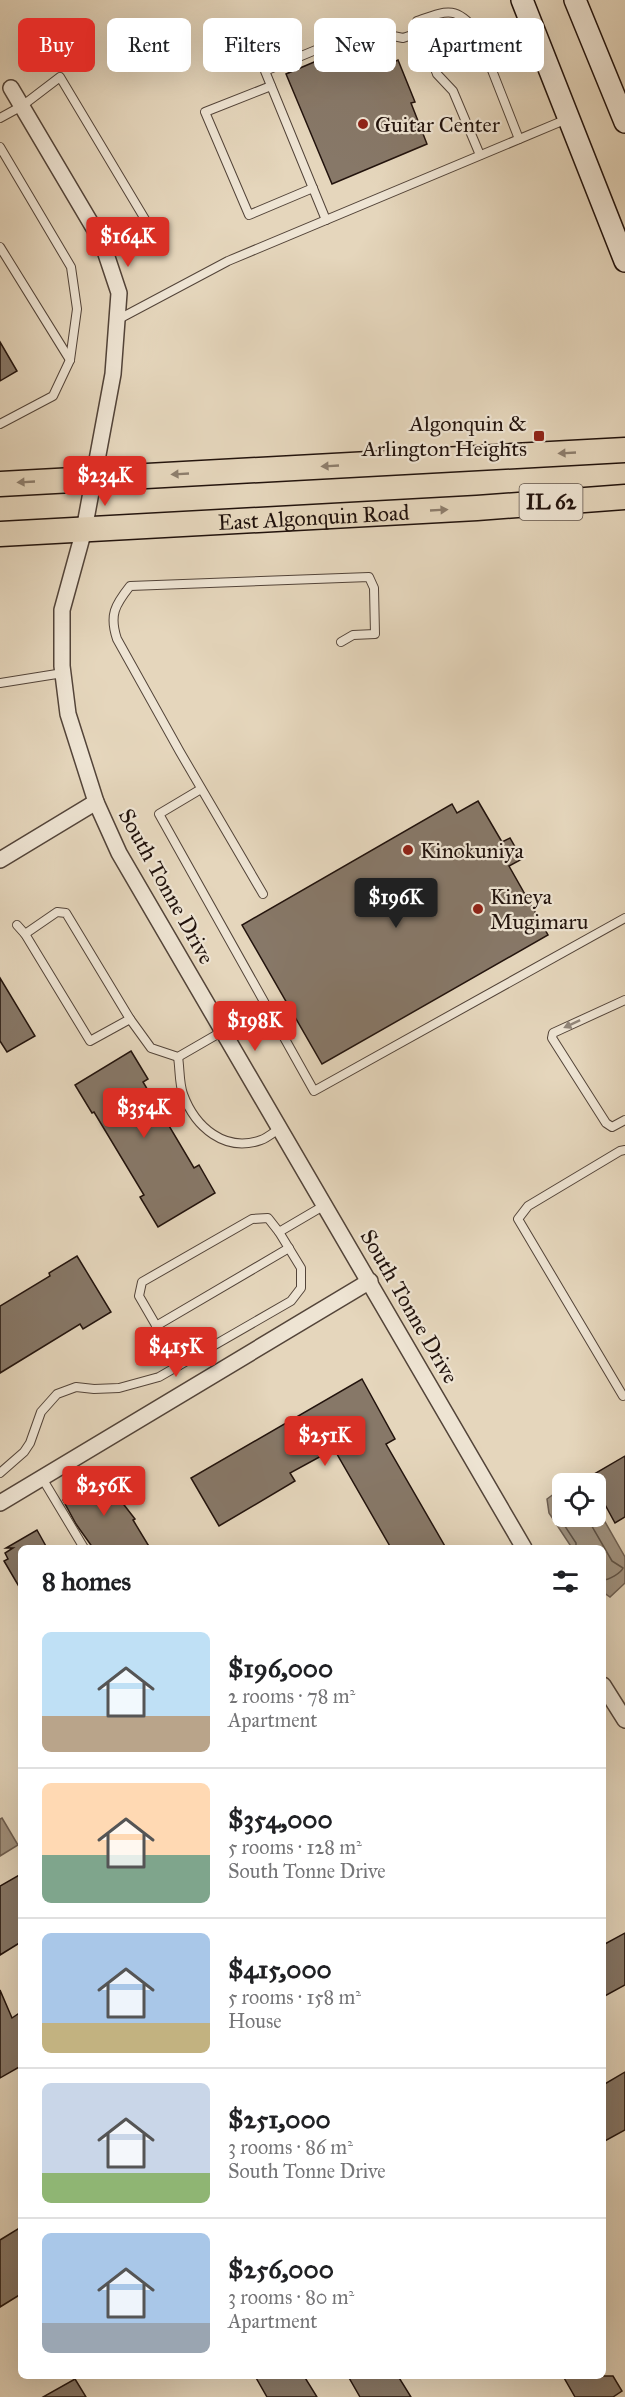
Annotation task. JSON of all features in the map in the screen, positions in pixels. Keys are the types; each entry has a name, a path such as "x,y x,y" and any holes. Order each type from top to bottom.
{"main road":[{"path":"522,0 625,261"},
{"path":"575,0 625,122"},
{"name":"IL 62","path":"0,484 621,448"},
{"name":"East Algonquin Road","path":"0,534 477,508 625,497"}],"street":[{"name":"South Tonne Drive","path":"11,88 102,242 119,293 113,374 84,530 62,610 63,673 68,714 96,802 119,853 522,1545"},
{"path":"0,860 96,802"},
{"path":"0,1503 370,1281"},
{"path":"606,1690 625,1720"}],"lane":[{"path":"425,18 445,11 466,18"},
{"path":"326,220 265,71 364,30 403,38 408,36"},
{"path":"436,72 453,91 480,155"},
{"path":"493,72 519,139"},
{"path":"0,118 22,106 60,77 158,241"},
{"path":"271,86 205,112 249,215 312,188"},
{"path":"117,320 228,261 569,118"},
{"path":"0,147 71,267 77,309 70,360 53,396 0,424"},
{"path":"0,247 70,360"},
{"path":"263,894 117,639 112,625 117,604 130,586 369,577 374,588 375,634 353,636 341,642"},
{"path":"0,683 63,673"},
{"path":"201,789 159,814 314,1091 625,918"},
{"path":"25,934 57,912 66,913 130,1019 151,1048 178,1057 224,1031"},
{"path":"17,925 25,934 90,1041 130,1019"},
{"path":"625,1000 554,1033 552,1038 606,1123 612,1127 625,1120"},
{"path":"178,1057 183,1093 198,1123 216,1137 240,1145 262,1140 280,1128"},
{"path":"623,1396 518,1219 528,1206 625,1150"},
{"path":"279,1232 325,1205"},
{"path":"0,1473 24,1452 30,1443 41,1412 57,1394 76,1387 118,1388 159,1377 291,1301 301,1288 301,1268 268,1218 252,1219 142,1282 139,1296 179,1365"},
{"path":"156,1326 289,1248"},
{"path":"42,1478 82,1545"}],"water":[{"path":"552,1495 552,1518 547,1499"},
{"path":"606,1524 625,1557 625,1583 610,1597 606,1594 606,1545 570,1545 558,1527 606,1527"},
{"path":"2,1818 18,1845 0,1856 0,1819"}],"building":[{"name":"Guitar Center","path":"398,60 415,102 411,103 427,144 332,184 286,74 302,72 302,67 314,62 314,72 396,72 396,61"},
{"path":"0,342 17,371 0,381"},
{"path":"478,801 502,842 510,838 522,859 509,866 548,935 322,1064 242,925 452,804 457,813"},
{"path":"0,978 35,1036 7,1052 0,1041"},
{"path":"131,1051 148,1079 143,1082 194,1168 199,1165 215,1193 158,1227 140,1197 144,1195 75,1085"},
{"path":"77,1256 111,1312 83,1329 80,1324 0,1373 0,1306 50,1276 49,1273"},
{"path":"362,1379 395,1439 386,1444 444,1545 389,1545 334,1449 290,1473 295,1481 219,1526 191,1478"},
{"path":"625,1456 625,1517 615,1523 606,1506 606,1473 596,1473"},
{"path":"107,1473 148,1545 91,1545 63,1500"},
{"path":"37,1530 45,1545 18,1545 18,1585 4,1561 8,1559 5,1553 13,1548 6,1548"},
{"path":"18,1876 18,1944 0,1955 0,1886"},
{"path":"625,1933 625,1985 606,1995 606,1943"},
{"path":"0,1990 12,2018 18,2014 18,2068 0,2078"},
{"path":"625,2072 625,2130 606,2140 606,2083"},
{"path":"18,2229 18,2296 0,2307 0,2240"},
{"path":"606,2376 613,2376 622,2391 613,2397 575,2397 565,2379 606,2379"},
{"path":"75,2379 86,2397 43,2397"},
{"path":"257,2379 306,2379 317,2397 267,2397"},
{"path":"350,2379 400,2379 411,2397 360,2397"}],"place":[{"name":"Guitar Center","path":"363,124"},
{"name":"Algonquin & Arlington Heights","path":"539,436"},
{"name":"Kinokuniya","path":"408,850"},
{"name":"Kineya Mugimaru","path":"478,909"}]}
